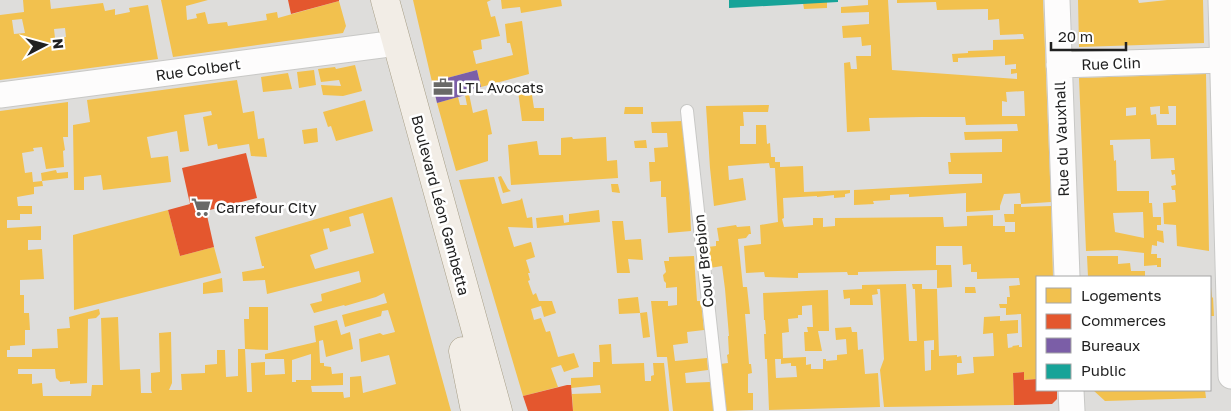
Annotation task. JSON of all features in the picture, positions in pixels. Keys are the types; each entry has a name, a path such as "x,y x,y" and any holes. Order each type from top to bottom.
{"main road":[{"name":"Boulevard Léon Gambetta","path":"368,0 389,44 498,411"},
{"name":"Boulevard Léon Gambetta","path":"385,0 389,44 465,356 475,411"}],"street":[{"name":"Rue du Vauxhall","path":"1057,0 1067,276"},
{"path":"1221,0 1231,376"},
{"name":"Rue Colbert","path":"0,95 389,44"},
{"name":"Rue Clin","path":"1058,65 1223,60"},
{"path":"1071,391 1072,411"}],"lane":[{"name":"Cour Brebion","path":"687,111 720,411"}],"shaded area":[{"path":"0,0 1231,0 1231,411 0,411"}],"building: Logements":[{"path":"23,0 50,0 51,9 103,3 105,11 115,9 115,15 130,12 129,8 148,5 158,59 0,80 0,15 24,12","holes":["22,19 25,33 14,34 12,20","65,28 66,37 55,38 54,29"]},
{"path":"161,0 208,0 186,6 187,20 197,18 196,14 205,12 208,24 227,22 228,26 267,20 266,14 277,12 278,18 339,1 346,26 343,33 173,57"},
{"path":"413,0 491,0 487,2 491,17 495,16 500,36 481,40 482,49 473,51 476,64 513,55 510,43 507,43 505,24 522,21 529,74 481,87 477,70 432,82"},
{"path":"501,0 561,0 562,6 521,13 520,7 502,9"},
{"path":"868,0 888,0 892,70 1017,79 1017,73 1011,74 1011,69 1016,69 1016,64 1005,65 1005,56 958,58 958,62 953,62 952,54 993,50 993,40 1024,39 1023,34 1000,35 999,19 988,20 988,9 937,10 936,2 897,3 897,0 1043,0 1051,202 1021,204 1020,193 1004,194 1000,210 966,212 966,193 909,197 909,194 890,195 890,200 873,201 874,204 854,205 854,190 982,183 982,174 949,174 948,162 951,162 950,153 1002,152 1002,139 965,140 964,132 1018,131 1017,124 966,125 965,117 922,117 869,118 870,131 847,132 844,63 850,62 851,69 857,69 856,56 871,56 871,45 862,46 861,37 843,38 842,26 869,24 869,12 841,13 841,7 868,5","holes":["1024,91 1025,116 1002,116 1002,101 1007,102 1006,92"]},
{"path":"1078,0 1138,0 1139,3 1167,0 1203,0 1204,43 1079,47"},
{"path":"827,2 827,8 804,9 803,3"},
{"path":"355,65 362,91 343,96 323,95 321,85 341,86 339,80 321,82 318,69 335,67 336,69"},
{"path":"314,70 316,85 299,88 297,72"},
{"path":"288,73 292,89 263,92 261,77"},
{"path":"1206,74 1209,251 1177,246 1176,225 1164,224 1163,203 1176,202 1175,190 1172,190 1171,186 1176,185 1175,174 1172,175 1171,170 1175,170 1174,158 1151,159 1150,139 1148,139 1110,140 1110,145 1113,145 1114,161 1116,160 1117,191 1149,191 1149,203 1152,203 1153,217 1161,217 1161,225 1157,225 1157,230 1163,231 1164,243 1157,241 1157,246 1152,245 1151,254 1157,254 1157,258 1161,258 1161,267 1157,267 1157,265 1144,266 1144,253 1117,250 1086,251 1079,78","holes":["1160,106 1160,114 1169,114 1168,106 1176,106 1176,125 1157,125 1156,114 1151,115 1150,107","1136,107 1136,115 1126,116 1126,108","1143,212 1144,238 1115,232 1113,213"]},
{"path":"237,80 243,113 254,111 258,139 264,138 267,157 251,156 249,144 218,149 217,144 208,146 203,117 212,115 211,111 184,115 189,151 180,152 177,131 147,137 151,158 168,156 171,182 103,190 101,175 84,177 84,190 74,190 73,125 90,122 87,100"},
{"path":"523,90 525,96 532,95 534,108 544,108 544,121 522,121 518,91"},
{"path":"469,94 473,113 487,109 492,134 488,135 488,161 456,171 437,103 458,97 460,105 467,105 465,95"},
{"path":"365,100 373,131 336,141 331,126 328,127 323,112"},
{"path":"68,102 68,137 63,137 65,150 63,151 64,167 46,169 42,147 33,148 34,151 22,153 25,173 32,172 33,182 42,181 43,186 34,187 34,194 17,197 18,206 32,206 32,214 20,214 20,220 7,220 7,228 41,226 41,240 28,240 28,250 42,249 44,279 20,280 20,295 24,295 24,313 29,313 30,330 25,330 25,345 10,346 10,350 7,350 7,357 32,357 32,349 58,348 57,329 70,328 69,317 99,309 100,314 96,318 88,319 87,383 70,384 70,381 60,382 56,378 55,369 18,369 18,374 32,374 32,384 42,383 43,396 91,396 92,385 103,385 101,318 118,317 120,370 140,369 141,393 152,393 151,373 160,372 159,333 171,332 172,383 169,390 182,390 181,374 205,373 205,365 217,364 217,350 225,350 226,377 238,376 238,349 245,349 247,392 252,392 251,363 265,362 265,375 285,374 284,359 265,359 265,354 316,342 314,326 337,320 341,335 350,332 353,349 326,357 323,340 319,341 320,363 331,367 332,374 343,373 343,385 311,386 312,392 343,392 344,398 350,397 350,377 361,376 363,393 396,384 389,355 361,362 359,339 380,333 383,335 395,332 388,310 382,311 381,316 345,327 342,315 387,303 384,293 345,306 314,313 310,304 322,301 321,294 361,282 359,271 267,294 265,280 243,281 242,272 264,268 255,237 392,197 451,411 0,411 0,111","holes":["363,213 374,253 315,269 310,255 328,249 323,229 329,228 330,232 351,226 349,217","311,354 311,380 296,380 296,382 292,382 292,360"]},
{"path":"769,105 768,112 743,112 744,126 740,126 740,144 756,144 756,125 766,125 767,144 770,143 771,157 775,157 775,162 780,162 780,167 803,166 804,192 850,190 850,193 845,194 845,197 834,198 834,195 783,198 784,218 782,219 784,227 813,225 813,218 823,218 823,227 835,226 835,218 943,217 944,227 967,226 967,216 993,215 993,226 1005,226 1005,232 1015,232 1015,222 1005,222 1004,214 1014,214 1014,204 1021,204 1021,207 1051,206 1053,276 1036,276 1036,379 1024,380 1024,372 1013,373 1014,405 884,407 880,370 884,359 880,289 877,289 878,294 872,295 873,305 850,305 850,298 844,299 843,290 862,289 862,285 906,284 909,341 917,341 915,289 913,289 912,284 922,284 922,289 937,289 939,356 961,356 962,363 957,363 957,375 974,373 973,357 994,356 993,333 983,334 984,317 1000,316 1000,321 1018,320 1018,333 1007,334 1008,348 1019,345 1019,347 1022,347 1021,314 1006,315 1006,308 1000,308 999,304 1007,304 1007,297 1010,297 1009,286 1020,285 1019,278 977,279 977,272 971,272 971,264 963,265 962,246 936,246 936,265 951,265 952,287 937,288 937,270 858,272 858,275 848,275 847,272 798,273 798,278 765,277 764,272 746,273 744,246 761,244 760,225 778,222 775,168 770,168 769,163 728,166 729,180 743,178 746,200 714,206 706,106","holes":["934,340 934,350 931,350 931,370 925,371 924,341"]},
{"path":"625,107 643,107 643,114 624,114"},
{"path":"683,121 688,164 691,231 668,233 666,197 661,197 661,181 650,182 649,162 655,162 654,148 668,147 667,133 652,133 651,122"},
{"path":"317,128 318,142 304,144 302,130"},
{"path":"572,137 573,139 606,137 607,161 617,160 618,178 511,185 508,145 537,141 539,155 561,155 561,138"},
{"path":"646,140 647,148 635,148 634,141"},
{"path":"56,170 57,173 68,172 68,178 42,181 41,173"},
{"path":"501,176 511,191 503,193 498,177"},
{"path":"494,177 502,204 522,198 527,218 532,217 533,228 508,227 514,247 531,242 535,257 526,260 530,273 528,273 530,280 528,281 533,295 536,293 539,301 552,301 556,313 544,317 541,306 531,309 534,320 541,318 546,332 550,331 558,357 574,353 579,367 564,372 561,365 551,368 558,387 523,396 459,180"},
{"path":"611,184 618,184 620,193 612,192"},
{"path":"168,210 180,256 214,247 221,273 74,310 73,235"},
{"path":"599,210 600,222 537,228 536,218 563,215 564,223 569,222 569,214"},
{"path":"612,221 623,221 625,240 641,239 643,260 628,259 630,273 617,273"},
{"path":"736,225 737,227 750,226 751,234 746,238 738,239 743,287 747,287 750,314 745,314 749,364 751,364 752,373 748,374 748,393 753,393 753,410 724,411 720,364 728,363 727,355 729,354 725,289 722,266 710,268 707,247 716,246 716,241 719,241 717,228"},
{"path":"694,256 697,301 701,301 704,330 687,332 688,343 673,345 675,361 707,358 708,370 685,373 686,383 710,382 714,411 673,411 667,357 657,357 651,301 668,301 668,306 677,305 677,287 666,288 663,275 666,272 664,261 669,261 669,257"},
{"path":"1087,256 1118,256 1118,264 1130,263 1131,271 1145,271 1145,276 1088,276"},
{"path":"222,278 223,292 203,294 203,283"},
{"path":"965,287 975,287 976,293 965,293"},
{"path":"1211,287 1213,297 1214,316 1211,316"},
{"path":"828,290 829,331 818,331 822,351 805,351 804,332 808,332 807,327 813,327 812,305 802,306 802,315 798,315 798,318 788,319 789,332 782,333 783,358 806,357 806,365 811,364 811,369 823,369 823,359 826,359 826,361 837,360 837,355 847,354 846,339 836,340 835,328 851,327 852,332 857,332 858,350 863,349 865,374 878,373 880,407 769,410 763,293","holes":["775,359 781,359 781,364 791,363 791,366 796,366 797,377 776,378"]},
{"path":"638,297 640,313 619,314 618,299"},
{"path":"249,307 268,307 268,350 245,349 244,319 249,319"},
{"path":"647,312 650,337 643,338 640,313"},
{"path":"611,344 612,364 644,363 645,381 651,381 651,376 654,375 653,363 664,363 669,411 573,411 572,394 601,393 600,385 571,388 571,378 593,377 593,362 600,362 599,345"},
{"path":"1094,391 1205,391 1206,398 1105,401"}],"building: Commerces":[{"path":"288,0 339,0 339,1 291,14"},
{"name":"Carrefour City","path":"246,153 257,198 206,211 214,247 180,256 168,210 190,204 182,168"},
{"path":"1024,372 1024,380 1036,379 1036,391 1057,391 1057,399 1052,404 1014,405 1013,373"},
{"path":"571,385 573,411 528,411 523,396"}],"building: Bureaux":[{"path":"477,70 481,87 468,90 469,94 437,103 432,82"}],"building: Public":[{"path":"729,0 838,0 838,2 729,8"}],"place":[{"name":"LTL Avocats","path":"443,87"},
{"name":"Carrefour City","path":"201,207"}]}
